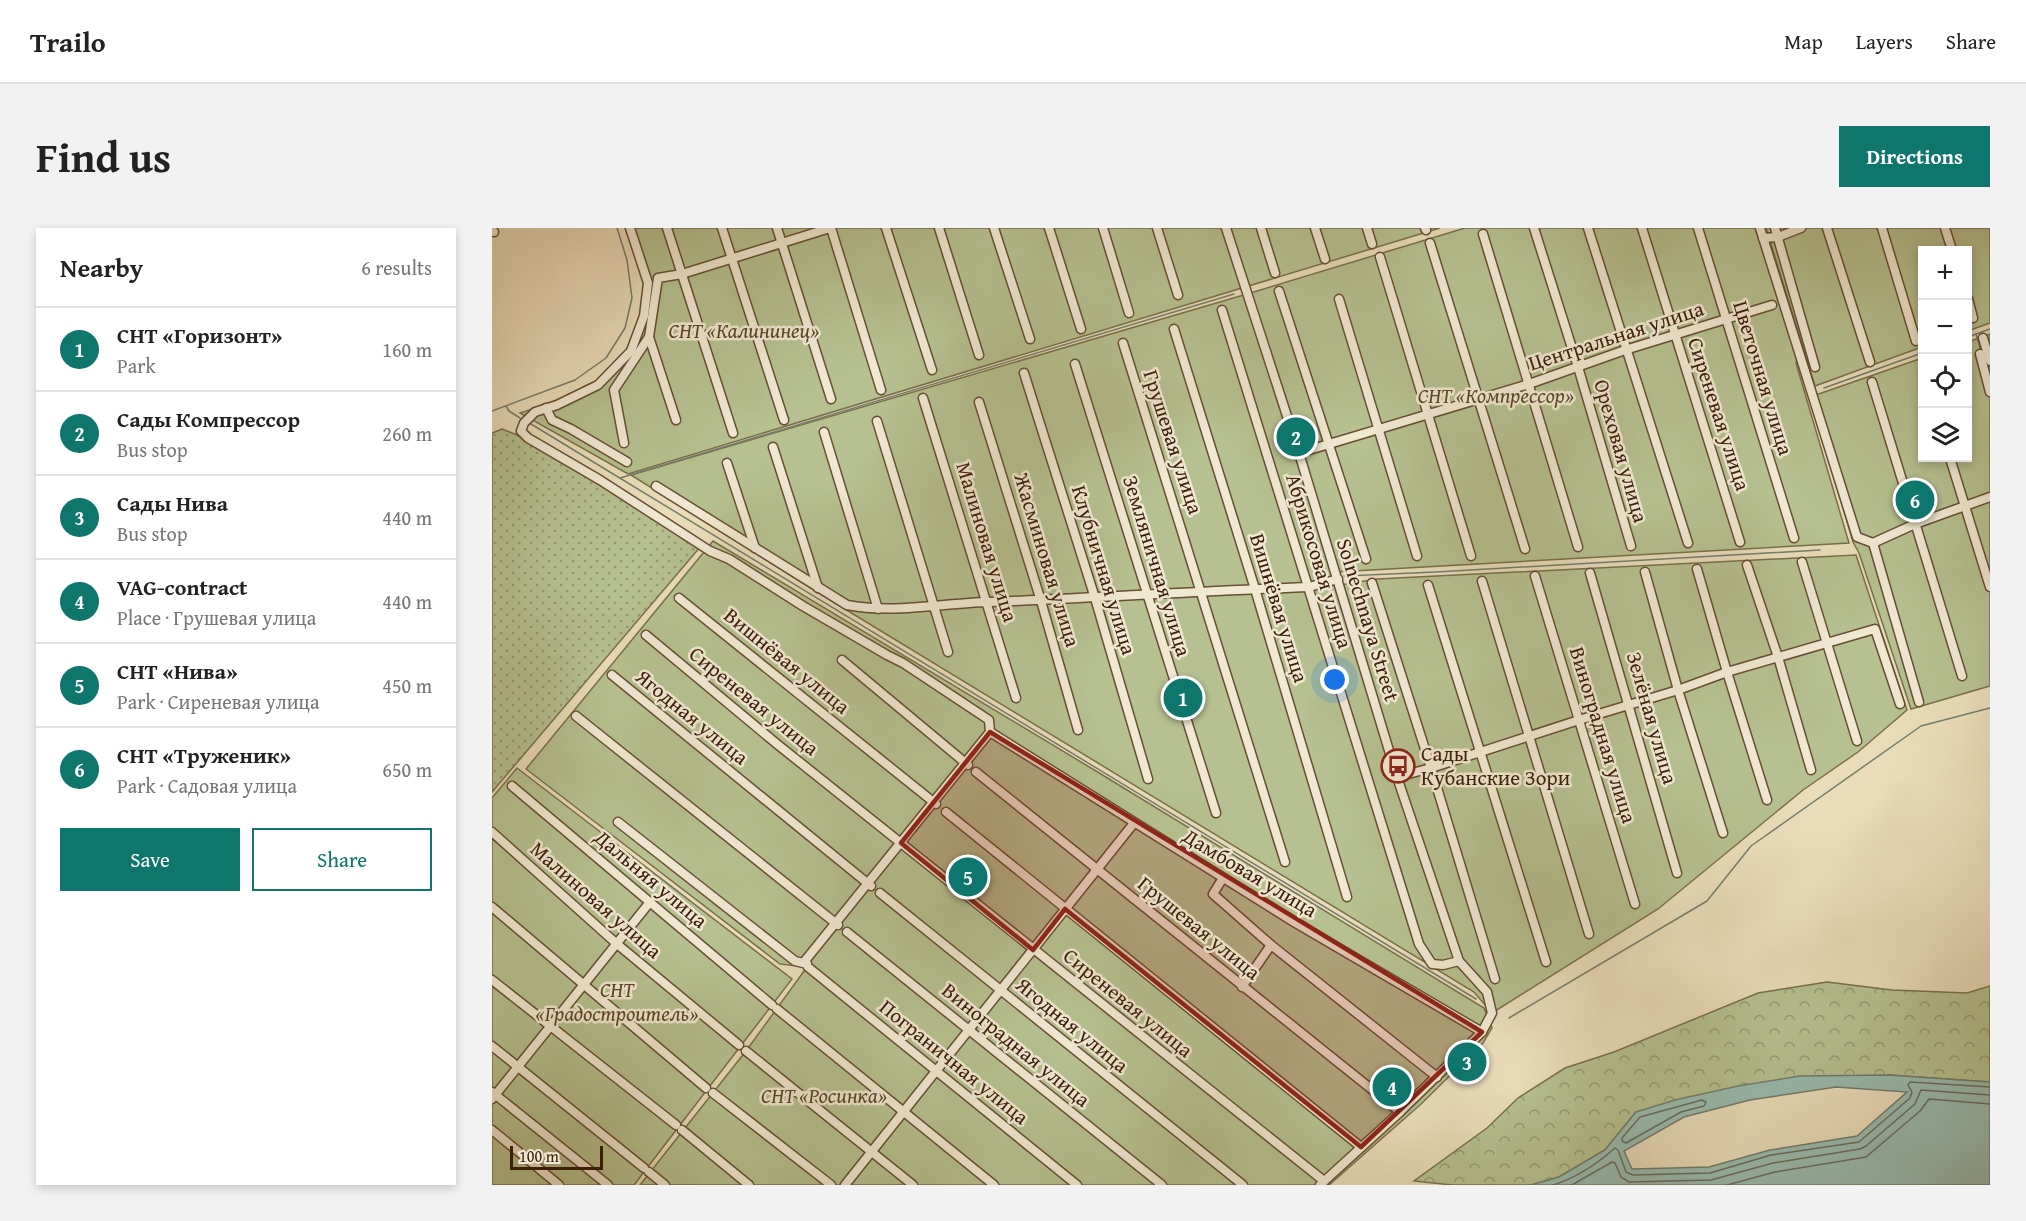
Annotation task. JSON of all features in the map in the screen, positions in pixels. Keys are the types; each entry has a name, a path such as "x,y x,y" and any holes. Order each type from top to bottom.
{"street":[{"path":"630,228 648,283 644,316 637,339 626,358 598,385 535,412 524,423 522,431 528,438 600,480 710,551 729,559 803,606 903,663 989,720 990,732 898,841 803,964"},
{"path":"668,228 732,433"},
{"path":"722,228 784,420"},
{"path":"777,228 831,399"},
{"path":"624,443 614,390 649,337 658,278 682,274 830,228 881,390"},
{"path":"886,228 932,370"},
{"path":"939,228 979,355"},
{"path":"994,228 1030,339"},
{"path":"1049,228 1081,329"},
{"path":"1103,228 1129,313"},
{"path":"1157,228 1178,295"},
{"name":"Solnechnaya Street","path":"1226,228 1299,453 1397,777 1459,961 1487,992 1492,1013 1482,1032"},
{"path":"1261,228 1275,273"},
{"path":"1315,228 1325,260"},
{"path":"1366,228 1372,244"},
{"name":"Ореховая улица","path":"1534,228 1578,367 1630,546"},
{"path":"1588,228 1688,543"},
{"name":"Сиреневая улица","path":"1642,228 1740,542"},
{"name":"Цветочная улица","path":"1698,228 1794,538"},
{"path":"1760,228 1857,537 1873,543 1915,524 1990,497"},
{"path":"1763,238 1776,232 1801,228"},
{"path":"1827,228 1870,362"},
{"path":"1882,228 1916,341"},
{"path":"1945,228 1951,246"},
{"path":"1776,232 1815,367"},
{"path":"1483,234 1578,547"},
{"path":"1430,243 1525,549"},
{"path":"1380,257 1471,556"},
{"name":"Абрикосовая улица","path":"1279,291 1366,559"},
{"path":"1339,299 1417,556"},
{"path":"1968,300 1973,318"},
{"name":"Центральная улица","path":"1299,453 1529,384 1674,334 1772,305"},
{"name":"Абрикосовая улица","path":"1222,310 1419,944 1432,964 1443,965 1459,961"},
{"name":"Вишнёвая улица","path":"1174,329 1347,897"},
{"path":"649,337 676,420"},
{"path":"1983,338 1990,361"},
{"name":"Грушевая улица","path":"1123,343 1285,862"},
{"path":"1980,354 1990,392"},
{"name":"Земляничная улица","path":"1075,364 1216,813"},
{"name":"Клубничная улица","path":"1024,373 1095,598 1148,778"},
{"path":"1872,382 1962,676"},
{"name":"Малиновая улица","path":"923,398 1016,698"},
{"name":"Жасминовая улица","path":"979,402 1041,601 1078,730"},
{"path":"546,408 552,420 627,462"},
{"path":"877,421 948,652"},
{"path":"824,432 878,609"},
{"path":"773,447 818,588"},
{"path":"1951,462 1990,587"},
{"path":"727,463 755,548"},
{"path":"656,486 847,605 868,609 1309,587 1338,579"},
{"path":"1873,543 1919,702"},
{"path":"1802,562 1857,741"},
{"path":"1748,565 1812,770"},
{"path":"1697,569 1767,800"},
{"path":"1645,572 1678,690 1723,833"},
{"name":"Зелёная улица","path":"1590,573 1677,873"},
{"name":"Виноградная улица","path":"1535,576 1635,904"},
{"path":"1482,581 1589,934"},
{"path":"1372,583 1495,980"},
{"path":"1428,585 1546,962"},
{"name":"Вишнёвая улица","path":"679,598 932,801"},
{"path":"1397,777 1678,690 1727,672 1875,629 1900,704"},
{"name":"Сиреневая улица","path":"646,635 1322,1183"},
{"path":"842,660 964,762"},
{"name":"Ягодная улица","path":"612,675 867,882"},
{"path":"576,716 835,923"},
{"name":"Дамбовая улица","path":"990,732 1223,878 1482,1032"},
{"name":"Грушевая улица","path":"976,772 1400,1112"},
{"name":"Дальняя улица","path":"512,786 774,1007 904,1112"},
{"path":"946,812 1361,1147"},
{"name":"Пограничная улица","path":"618,822 803,964 1077,1185"},
{"path":"845,1185 1134,823"},
{"name":"Малиновая улица","path":"492,832 617,944 872,1152"},
{"path":"1223,878 1213,894 1271,945 1437,1077"},
{"name":"Ягодная улица","path":"880,893 1243,1185"},
{"path":"608,1185 493,1095 650,902"},
{"path":"492,906 709,1090 831,1185"},
{"name":"Виноградная улица","path":"848,933 1162,1185"},
{"path":"1242,987 1271,945"},
{"path":"492,980 749,1185"},
{"path":"1322,1183 1400,1112 1482,1032"},
{"path":"492,1046 665,1185"},
{"path":"904,1112 994,1185"},
{"path":"492,1130 559,1185"},
{"path":"872,1152 913,1185"}],"highlighted area":[{"path":"990,732 1482,1032 1361,1147 1065,909 1033,950 901,843"}],"green space":[{"name":"СНТ «Калининец»","path":"627,228 1440,228 628,474 520,413 585,389 606,375 626,350 640,320 645,288 640,261"},
{"name":"СНТ «Компрессор»","path":"1465,228 1763,228 1801,350 1796,363 1849,543 1336,572 1340,585 1377,579 1856,555 1907,710 1858,752 1803,790 1658,909 1492,1013 1474,992 817,592 631,475 1247,294"},
{"path":"1766,228 1990,228 1990,323 1972,330 1972,246 1918,246 1918,348 1815,386"},
{"path":"1990,334 1990,686 1911,709 1859,553 1853,542 1810,397 1918,359 1918,462 1972,462 1972,341"},
{"path":"502,429 517,435 701,546 492,792 492,433"},
{"name":"СНТ «Росинка»","path":"713,541 1484,1008 1492,1028 1483,1043 1420,1105 1329,1185 640,1185 746,1051 807,967 780,964 526,769"},
{"name":"СНТ «Градостроитель»","path":"517,768 792,979 634,1185 492,1185 492,798"},
{"path":"1827,982 1892,990 1967,993 1990,986 1990,1082 1889,1075 1636,1112 1605,1150 1559,1177 1531,1185 1452,1185 1414,1181 1487,1128 1518,1098 1565,1068 1614,1052 1758,993"}],"water":[{"path":"1889,1075 1990,1082 1990,1185 1531,1185 1559,1177 1605,1150 1636,1112 1675,1100 1738,1086 1800,1076","holes":["1836,1087 1907,1092 1857,1136 1770,1150 1709,1167 1632,1169 1624,1151 1684,1117 1750,1100"]}],"waterway":[{"path":"492,411 575,380 606,358 625,328 632,298 627,260 617,228"},
{"path":"620,478 1234,294"},
{"path":"1972,336 1990,329"},
{"path":"1976,334 1981,351"},
{"path":"1824,388 1919,354"},
{"path":"506,406 509,411 520,418"},
{"path":"531,424 1476,999"},
{"path":"1344,576 1820,550"},
{"path":"1509,1018 1707,901 1751,846 1921,726 1990,708"}],"place":[{"name":"Сады Компрессор","path":"1296,437"},
{"name":"СНТ «Труженик»","path":"1915,500"},
{"name":"СНТ «Горизонт»","path":"1183,698"},
{"name":"Сады Кубанские Зори","path":"1398,766"},
{"name":"СНТ «Нива»","path":"968,877"},
{"name":"Сады Нива","path":"1467,1062"},
{"name":"VAG-contract","path":"1392,1087"}]}
